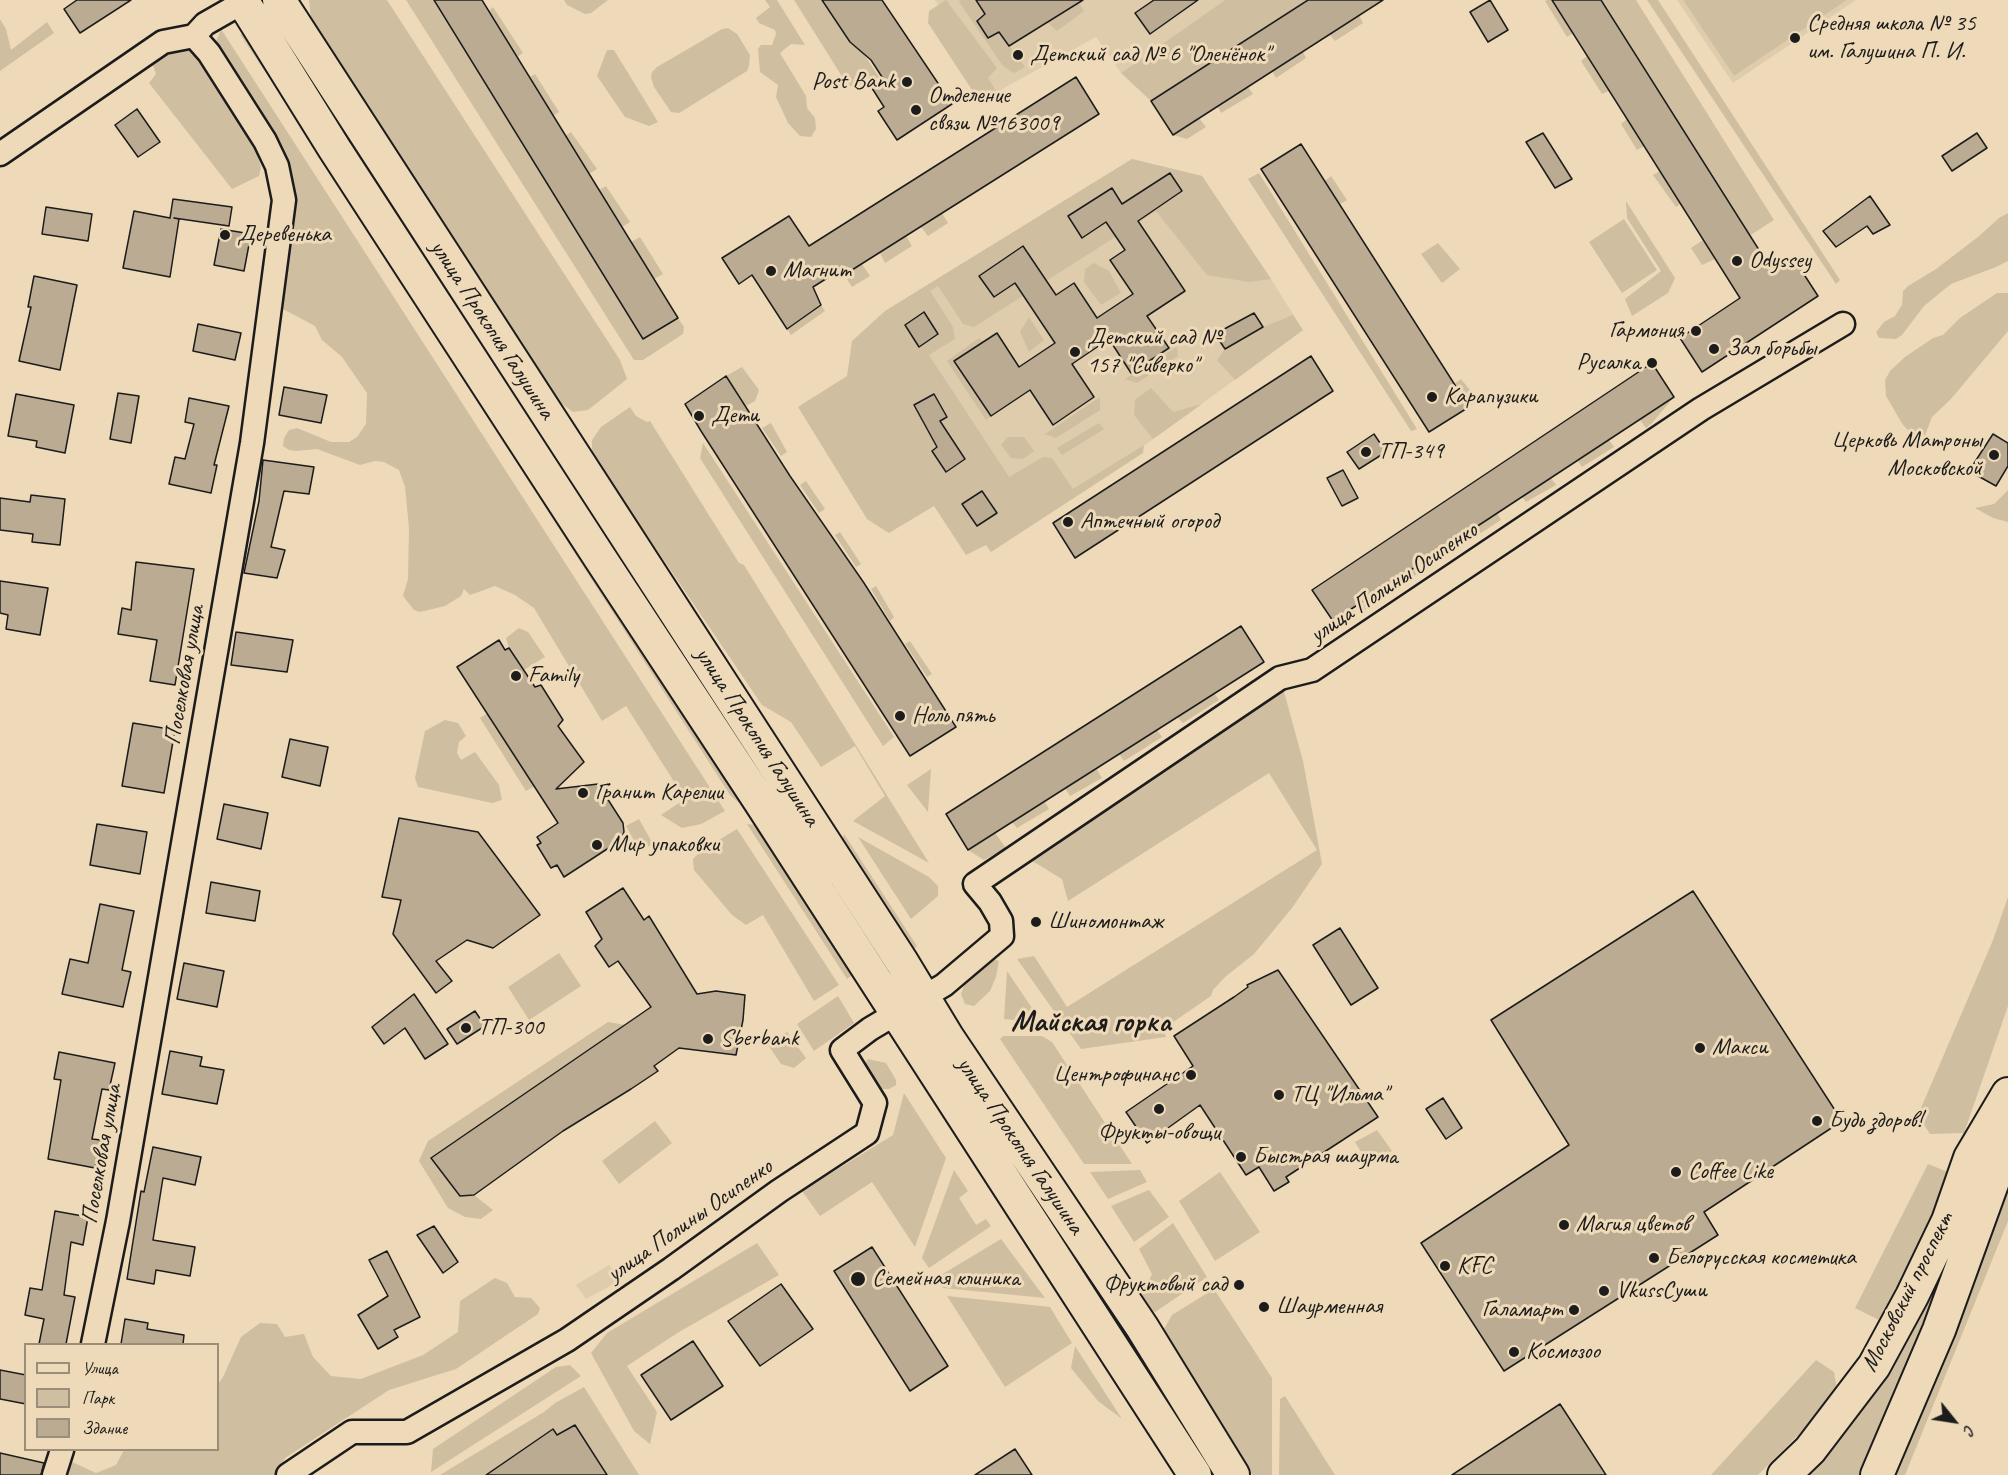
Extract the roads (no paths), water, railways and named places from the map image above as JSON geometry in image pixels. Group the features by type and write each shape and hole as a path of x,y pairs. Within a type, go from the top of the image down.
{"main road":[{"name":"улица Прокопия Галушина","path":"279,0 948,1038 1142,1327 1233,1475"},
{"name":"улица Прокопия Галушина","path":"244,1 341,158 1195,1475"},
{"name":"Московский проспект","path":"1784,1475 1810,1450 1874,1366 1948,1221 1970,1158 2008,1094"},
{"name":"Московский проспект","path":"1877,1475 1939,1330 1982,1213 1993,1181 2008,1113"}],"street":[{"path":"0,154 163,42 194,36 205,24 244,1"},
{"name":"Поселковая улица","path":"93,1343 118,1221 250,455 284,200 277,166 265,141 209,53 194,36"},
{"name":"улица Полины Осипенко","path":"288,1475 352,1432 407,1431 567,1340 779,1191 867,1133 875,1103 842,1050 895,1013 944,985 1002,936 1001,921 990,902 975,884 1280,678 1312,670 1701,409 1843,324"},
{"path":"54,1475 61,1451"}],"place":[{"name":"Средняя школа № 35 им. Галушина П. И.","path":"1795,38"},
{"name":"Детский сад № 6 \"Оленёнок\"","path":"1018,55"},
{"name":"Post Bank","path":"907,82"},
{"name":"Отделение связи №163009","path":"916,110"},
{"name":"Деревенька","path":"225,235"},
{"name":"Odyssey","path":"1737,261"},
{"name":"Магнит","path":"771,271"},
{"name":"Гармония","path":"1696,331"},
{"name":"Зал борьбы","path":"1714,349"},
{"name":"Детский сад № 157 \"Сиверко\"","path":"1075,352"},
{"name":"Русалка","path":"1652,363"},
{"name":"Карапузики","path":"1432,397"},
{"name":"Дети","path":"699,416"},
{"name":"ТП-349","path":"1366,452"},
{"name":"Церковь Матроны Московской","path":"1994,455"},
{"name":"Аптечный огород","path":"1068,522"},
{"name":"Family","path":"516,676"},
{"name":"Ноль пять","path":"900,716"},
{"name":"Гранит Карелии","path":"583,793"},
{"name":"Мир упаковки","path":"597,845"},
{"name":"Шиномонтаж","path":"1036,922"},
{"name":"ТП-300","path":"466,1028"},
{"name":"Sberbank","path":"708,1039"},
{"name":"Макси","path":"1700,1048"},
{"name":"Центрофинанс","path":"1191,1075"},
{"name":"ТЦ \"Ильма\"","path":"1279,1095"},
{"name":"Фрукты-овощи","path":"1159,1109"},
{"name":"Будь здоров!","path":"1817,1121"},
{"name":"Быстрая шаурма","path":"1241,1157"},
{"name":"Coffee Like","path":"1676,1172"},
{"name":"Магия цветов","path":"1564,1225"},
{"name":"Белорусская косметика","path":"1654,1258"},
{"name":"KFC","path":"1445,1266"},
{"name":"Семейная клиника","path":"858,1279"},
{"name":"Фруктовый сад","path":"1239,1285"},
{"name":"VkussСуши","path":"1604,1291"},
{"name":"Шаурменная","path":"1264,1307"},
{"name":"Галамарт","path":"1574,1310"},
{"name":"Космозоо","path":"1514,1352"}],"district":[{"name":"Майская горка","path":"1091,1023"}]}
